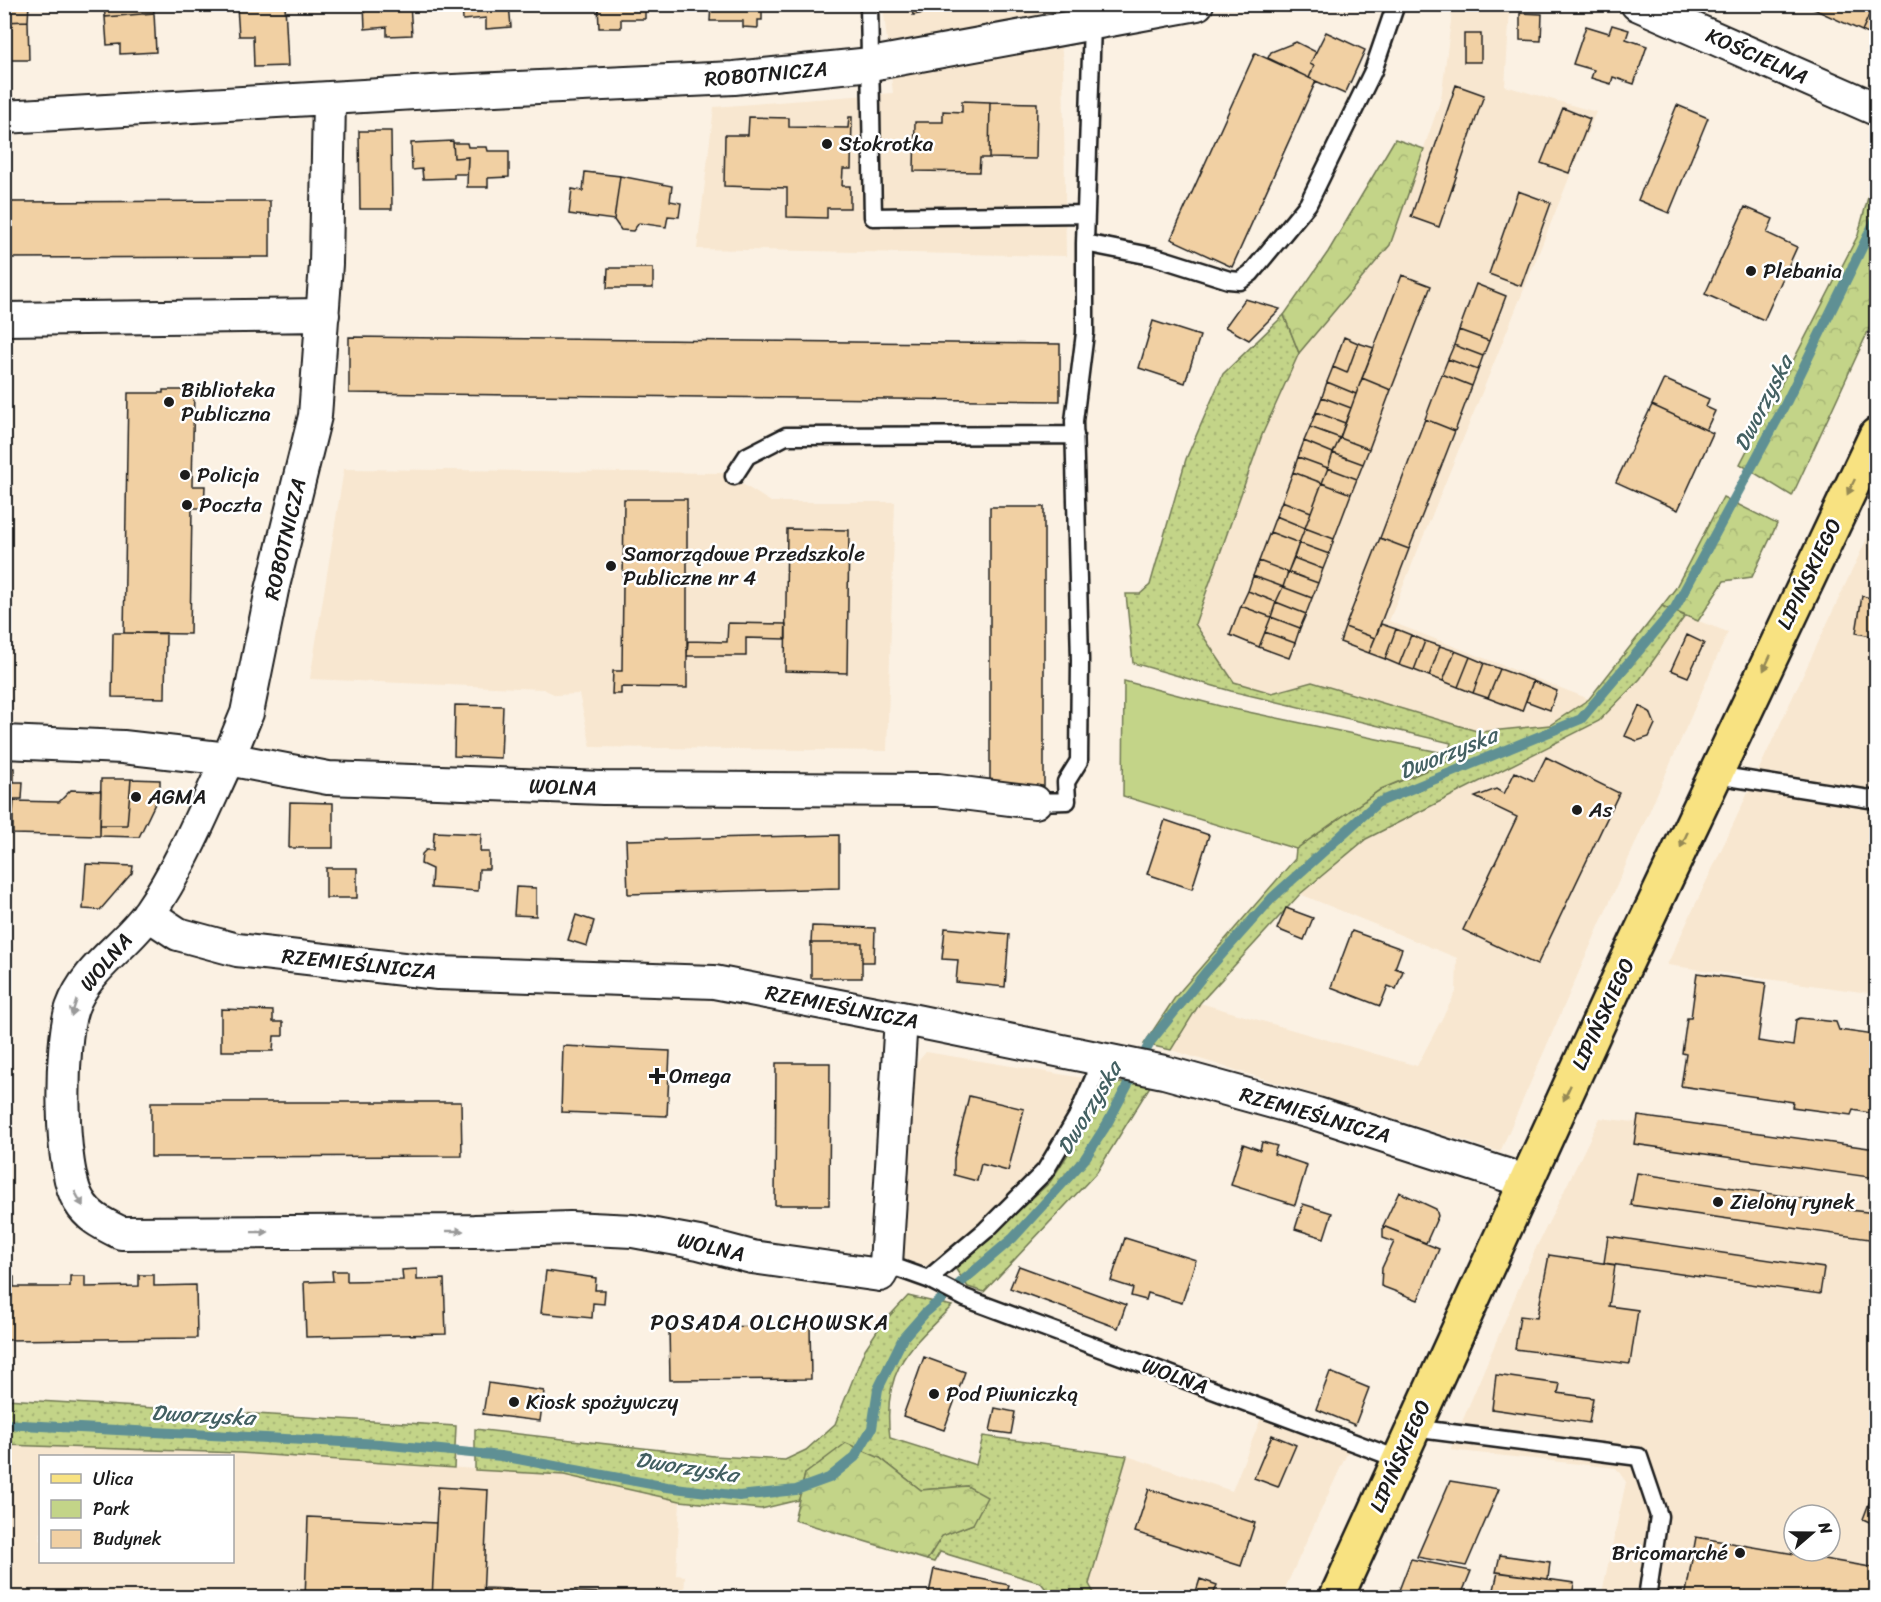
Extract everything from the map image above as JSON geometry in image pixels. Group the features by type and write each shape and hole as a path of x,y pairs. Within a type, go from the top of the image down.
{"main road":[{"name":"LIPIŃSKIEGO","path":"1336,1598 1526,1181 1876,435"}],"street":[{"name":"ROBOTNICZA","path":"4,117 329,100 432,92 734,78 871,64 1197,4"},
{"name":"KOŚCIELNA","path":"1637,4 1876,109"},
{"name":"ROBOTNICZA","path":"228,759 247,712 272,590 315,416 323,315 329,100"},
{"path":"4,319 323,315"},
{"path":"4,742 123,747 228,759"},
{"name":"WOLNA","path":"886,1264 879,1275 752,1257 699,1243 633,1231 570,1228 474,1231 121,1233 92,1219 78,1200 67,1169 63,1077 72,1008 87,980 148,914 183,855 228,759 328,778 603,788 938,790 1035,802"},
{"name":"RZEMIEŚLNICZA","path":"148,914 178,933 237,950 373,968 438,973 714,982 901,1017 1164,1072 1317,1114 1526,1181"},
{"path":"886,1264 901,1017"}],"lane":[{"path":"869,4 873,217 1086,214"},
{"path":"1085,243 1156,257 1229,280 1240,280 1251,273 1308,204 1373,70 1396,4"},
{"path":"1035,802 1067,801 1066,782 1079,761 1075,435 1085,333 1085,243 1092,23"},
{"path":"734,476 747,456 786,436 1075,435"},
{"path":"1715,775 1876,800"},
{"path":"932,1281 1045,1170 1077,1117 1094,1078 1108,1061"},
{"name":"WOLNA","path":"886,1264 932,1281 965,1298 1398,1459"},
{"path":"1412,1428 1639,1457 1659,1516 1647,1598"}],"shaded area":[{"path":"883,5 1055,5 1063,60 1066,256 697,249 714,107 893,93"},
{"path":"1453,5 1496,5 1510,9 1505,86 1596,112 1389,621 1589,699 1550,725 1480,732 1312,682 1272,693 1234,682 1195,624 1262,435 1299,353 1390,245 1441,99"},
{"name":"Samorządowe Przedszkole Publiczne nr 4","path":"344,469 725,473 771,502 895,502 887,751 591,747 579,694 556,695 543,689 310,679"},
{"path":"1876,519 1876,994 1667,965 1761,765"},
{"path":"1685,616 1728,632 1500,1152 1171,1050 1200,1003 1417,1066 1456,992 1457,958 1300,894 1366,839 1599,721 1640,679"},
{"path":"926,1052 1114,1083 1050,1182 955,1268 908,1264 896,1248 914,1066"},
{"path":"1600,1118 1876,1151 1876,1597 1601,1597 1626,1482 1616,1468 1450,1450 1534,1252"},
{"path":"1261,1418 1350,1447 1281,1597 1096,1597 1089,1584 1127,1456 1232,1491"},
{"path":"5,1445 240,1453 564,1475 680,1501 676,1575 685,1576 684,1597 5,1598"}],"green space":[{"path":"1395,139 1424,149 1390,245 1299,353 1284,315 1328,252"},
{"path":"1876,167 1876,314 1792,496 1740,464 1858,235"},
{"path":"1284,315 1299,353 1262,435 1195,624 1234,682 1272,693 1312,682 1480,732 1550,725 1589,699 1662,606 1685,616 1640,679 1599,721 1366,839 1300,894 1200,1003 1171,1050 1144,1044 1176,996 1295,859 1296,849 1381,789 1451,760 1448,754 1451,743 1231,691 1133,663 1126,594 1140,594 1150,585 1186,459 1223,374"},
{"path":"1723,497 1777,524 1752,577 1724,581 1698,621 1662,606 1675,589"},
{"path":"1124,681 1220,706 1448,754 1451,760 1381,789 1296,849 1123,796"},
{"path":"1114,1083 1152,1083 1097,1172 984,1292 968,1287 955,1268 1050,1182"},
{"path":"908,1296 952,1306 910,1349 901,1363 890,1395 890,1438 976,1465 983,1436 1127,1456 1089,1584 1096,1597 1053,1598 1041,1583 940,1552 934,1562 927,1560 941,1536 973,1524 967,1486 921,1490 880,1458 805,1474 799,1500 761,1509 680,1501 564,1475 475,1470 475,1429 714,1456 785,1460 806,1450 835,1424 865,1349 881,1325"},
{"path":"5,1399 456,1426 454,1468 240,1453 5,1445"},
{"path":"846,1443 880,1458 921,1490 967,1486 987,1497 973,1524 942,1536 927,1560 794,1520 805,1474"}],"building":[{"path":"4,4 29,4 28,21 4,22"},
{"path":"104,4 153,4 154,13 105,17"},
{"path":"237,4 280,4 237,7"},
{"path":"285,4 288,66 254,67 253,36 239,36 237,7"},
{"path":"364,4 410,4 412,35 387,36 387,27 365,29"},
{"path":"462,4 509,4 511,27 486,29 486,18 463,20"},
{"path":"598,4 645,4 645,19 621,19 621,28 599,28"},
{"path":"711,4 762,4 762,20 758,20 758,28 743,27 743,21 710,21"},
{"path":"804,4 816,4 813,8 804,7"},
{"path":"911,4 970,4 913,15"},
{"path":"1811,4 1874,4 1862,31 1809,7"},
{"path":"1876,4 1876,38 1862,31"},
{"path":"154,13 156,52 120,54 120,44 107,45 105,17"},
{"path":"1520,13 1542,14 1541,41 1520,40"},
{"path":"28,21 29,60 4,60 4,22"},
{"path":"1612,25 1629,30 1626,39 1647,46 1634,84 1613,77 1611,84 1591,78 1594,70 1573,64 1586,26 1609,33"},
{"path":"1326,32 1365,50 1345,94 1309,78 1314,66 1310,64"},
{"path":"1464,34 1481,34 1481,62 1464,62"},
{"path":"1296,42 1316,52 1310,64 1314,66 1309,78 1268,58 1271,52"},
{"path":"1255,53 1316,81 1232,267 1171,239"},
{"path":"1456,85 1484,95 1439,227 1411,217"},
{"path":"962,101 990,102 989,158 980,158 979,172 914,171 915,122 943,122 943,111 962,112"},
{"path":"990,102 1037,103 1036,159 989,158"},
{"path":"1677,105 1708,118 1669,213 1638,200"},
{"path":"1563,108 1590,119 1569,173 1541,163"},
{"path":"749,117 789,118 789,127 848,128 849,117 852,117 851,169 843,169 842,186 850,186 850,208 827,208 827,218 787,217 787,188 724,186 725,135 748,135"},
{"path":"359,131 391,131 392,209 360,209"},
{"path":"453,141 454,158 468,157 467,174 454,174 454,178 423,179 422,169 412,170 411,143"},
{"path":"453,143 467,143 468,147 487,147 488,151 509,151 509,177 488,178 488,187 467,187 468,157 454,158"},
{"path":"585,172 620,176 614,220 569,214 572,189 583,191"},
{"path":"620,176 672,186 670,201 681,203 679,217 668,216 666,227 639,223 633,231 621,230 614,220"},
{"path":"1518,191 1551,203 1521,286 1489,274"},
{"path":"270,201 270,257 4,258 4,202"},
{"name":"Plebania","path":"1745,207 1773,219 1767,233 1797,247 1764,320 1705,294"},
{"path":"608,268 653,268 653,288 607,288"},
{"path":"1402,275 1431,286 1391,390 1362,378"},
{"path":"1476,284 1506,296 1489,341 1459,330"},
{"path":"1245,299 1280,309 1249,340 1225,327"},
{"path":"1153,321 1200,336 1185,383 1139,368"},
{"path":"1459,330 1489,341 1483,356 1454,345"},
{"path":"349,337 1060,344 1060,401 349,393"},
{"path":"1344,337 1358,343 1347,373 1333,367"},
{"path":"1358,343 1374,348 1356,394 1327,382 1333,367 1347,373"},
{"path":"1454,345 1483,356 1478,370 1448,359"},
{"path":"1448,359 1478,370 1472,386 1442,374"},
{"path":"1442,374 1472,386 1455,431 1425,419"},
{"path":"1362,378 1391,390 1369,449 1340,438"},
{"path":"1664,379 1709,399 1706,407 1715,411 1706,430 1652,405"},
{"path":"1327,382 1356,394 1351,408 1322,397"},
{"path":"163,390 194,390 192,486 205,486 204,508 192,508 190,634 124,633 128,393 163,393"},
{"path":"1322,397 1351,408 1345,423 1316,412"},
{"path":"1652,405 1713,433 1678,510 1616,482"},
{"path":"1316,412 1345,423 1340,438 1310,427"},
{"path":"1425,419 1455,431 1409,549 1380,538"},
{"path":"1310,427 1340,438 1333,453 1304,441"},
{"path":"1340,438 1369,449 1363,464 1333,453"},
{"path":"1304,441 1333,453 1328,468 1298,457"},
{"path":"1333,453 1363,464 1357,479 1328,468"},
{"path":"1298,457 1328,468 1322,483 1293,472"},
{"path":"1328,468 1357,479 1351,494 1322,483"},
{"path":"1293,472 1322,483 1311,512 1282,501"},
{"path":"1322,483 1351,494 1334,539 1305,528"},
{"path":"624,499 687,499 687,688 621,687 621,694 612,694 613,671 622,671"},
{"path":"1282,501 1311,512 1305,528 1276,516"},
{"path":"990,507 1044,507 1044,786 990,786"},
{"path":"1276,516 1305,528 1299,543 1270,532"},
{"path":"1305,528 1334,539 1329,554 1299,543"},
{"path":"787,529 849,530 847,673 785,671"},
{"path":"1270,532 1299,543 1288,572 1259,561"},
{"path":"1380,538 1409,549 1375,638 1345,627"},
{"path":"1299,543 1329,554 1323,569 1294,558"},
{"path":"1294,558 1323,569 1318,583 1288,572"},
{"path":"1259,561 1288,572 1283,587 1253,576"},
{"path":"1288,572 1318,583 1312,598 1283,587"},
{"path":"1253,576 1283,587 1276,602 1248,591"},
{"path":"1283,587 1312,598 1306,614 1276,602"},
{"path":"1248,591 1276,602 1271,617 1241,606"},
{"path":"1862,596 1876,599 1876,637 1856,633"},
{"path":"1276,602 1306,614 1300,628 1271,617"},
{"path":"1241,606 1271,617 1259,647 1230,635"},
{"path":"1271,617 1300,628 1295,643 1265,632"},
{"path":"728,623 786,624 786,639 746,638 746,656 687,656 688,641 727,642"},
{"path":"1381,624 1396,629 1385,659 1369,653"},
{"path":"1345,627 1375,638 1369,653 1340,642"},
{"path":"1396,629 1411,635 1399,665 1385,659"},
{"path":"1265,632 1295,643 1289,658 1259,647"},
{"path":"113,633 166,633 165,698 112,697"},
{"path":"1411,635 1425,641 1414,670 1399,665"},
{"path":"1687,635 1704,643 1688,677 1671,670"},
{"path":"1425,641 1440,646 1429,676 1414,670"},
{"path":"1440,646 1455,651 1443,681 1429,676"},
{"path":"1455,651 1470,657 1458,687 1443,681"},
{"path":"1470,657 1484,663 1473,693 1458,687"},
{"path":"1484,663 1500,669 1488,698 1473,693"},
{"path":"1500,669 1533,681 1522,711 1488,698"},
{"path":"1533,681 1557,691 1550,710 1526,701"},
{"path":"455,705 503,706 501,758 454,756"},
{"path":"1639,706 1650,712 1655,724 1649,737 1637,741 1625,736"},
{"path":"1546,757 1619,793 1537,965 1463,930 1517,817 1475,797 1496,789 1504,794 1515,772 1534,781"},
{"path":"4,768 14,768 14,782 23,782 22,799 14,799 13,815 4,815"},
{"path":"101,779 131,779 127,825 100,825"},
{"path":"131,779 160,780 160,793 139,837 100,836 100,825 127,825"},
{"path":"71,790 101,791 100,836 13,834 13,801 59,802"},
{"path":"290,802 333,803 333,848 289,848"},
{"path":"1165,820 1209,835 1192,889 1147,874"},
{"path":"434,832 481,834 480,852 489,852 489,869 479,869 478,891 431,888 432,869 421,864 422,854 426,850 433,850"},
{"path":"839,835 839,888 628,894 626,840"},
{"path":"86,864 133,866 132,873 100,910 83,909"},
{"path":"326,868 357,868 357,898 326,898"},
{"path":"516,887 536,888 536,916 514,915"},
{"path":"1286,908 1313,918 1304,940 1277,929"},
{"path":"576,915 594,921 587,946 568,940"},
{"path":"812,926 875,928 874,962 862,962 862,943 811,943"},
{"path":"945,928 1009,934 1005,987 956,982 958,960 942,959"},
{"path":"1352,931 1402,949 1395,968 1403,971 1396,989 1388,986 1380,1006 1331,987"},
{"path":"811,943 862,943 862,978 811,978"},
{"path":"1876,966 1876,993 1872,992"},
{"path":"1697,973 1766,983 1758,1041 1793,1046 1796,1020 1800,1018 1836,1022 1839,1030 1874,1035 1876,1018 1876,1114 1853,1110 1851,1115 1792,1107 1793,1102 1681,1086 1686,1054 1682,1053 1687,1018 1691,1018"},
{"path":"221,1009 273,1011 273,1022 283,1022 283,1036 274,1036 273,1051 221,1051"},
{"path":"563,1046 670,1051 667,1116 561,1112"},
{"path":"776,1063 830,1063 829,1205 775,1205"},
{"path":"969,1096 1024,1109 1008,1171 981,1164 977,1181 954,1175 954,1158"},
{"path":"151,1102 461,1102 462,1156 151,1157"},
{"path":"1638,1116 1876,1149 1876,1178 1634,1144"},
{"path":"1262,1142 1277,1146 1274,1154 1307,1165 1295,1205 1231,1185 1243,1144 1260,1150"},
{"path":"1637,1173 1850,1206 1849,1210 1876,1213 1876,1240 1631,1205"},
{"path":"1399,1192 1436,1209 1438,1216 1426,1243 1383,1226"},
{"path":"1303,1204 1332,1213 1324,1238 1295,1229"},
{"path":"1383,1226 1439,1249 1418,1300 1381,1286 1382,1268 1394,1242 1383,1238"},
{"path":"1608,1236 1824,1268 1820,1294 1604,1263"},
{"path":"1125,1238 1196,1260 1182,1303 1148,1293 1146,1300 1131,1296 1133,1288 1111,1281"},
{"path":"1549,1255 1615,1265 1609,1306 1638,1310 1630,1364 1515,1349 1520,1316 1537,1318"},
{"path":"1019,1266 1126,1305 1118,1328 1010,1288"},
{"path":"417,1269 417,1280 444,1279 446,1334 306,1337 304,1282 333,1281 332,1271 347,1271 347,1281 403,1280 402,1270"},
{"path":"546,1271 596,1278 595,1290 605,1290 604,1304 593,1303 592,1318 541,1313"},
{"path":"139,1275 154,1275 154,1286 196,1285 197,1338 4,1340 4,1277 14,1277 14,1287 70,1287 70,1276 85,1276 85,1287 139,1286"},
{"path":"810,1326 811,1379 670,1380 669,1327"},
{"name":"Pod Piwniczką","path":"924,1357 965,1372 944,1430 903,1416"},
{"path":"1330,1372 1369,1388 1355,1425 1316,1409"},
{"path":"1496,1375 1560,1384 1558,1393 1593,1398 1589,1423 1492,1409"},
{"name":"Kiosk spożywczy","path":"488,1383 544,1391 540,1421 483,1414"},
{"path":"995,1408 1015,1412 1011,1434 990,1431"},
{"path":"1272,1435 1296,1445 1278,1487 1254,1478"},
{"path":"1450,1481 1499,1489 1466,1566 1417,1557"},
{"path":"438,1487 488,1490 483,1598 432,1598"},
{"path":"1149,1489 1255,1523 1241,1566 1135,1532"},
{"path":"1871,1498 1876,1500 1876,1525 1863,1519"},
{"path":"308,1517 436,1523 432,1598 305,1598"},
{"name":"Bricomarché","path":"1696,1537 1782,1552 1782,1563 1842,1562 1876,1568 1876,1598 1685,1598"},
{"path":"1500,1555 1550,1562 1548,1579 1496,1572"},
{"path":"1411,1559 1471,1571 1460,1598 1396,1598"},
{"path":"934,1569 1009,1585 1006,1598 928,1598"},
{"path":"1498,1572 1574,1583 1572,1598 1512,1598 1493,1594"},
{"path":"1200,1579 1217,1585 1212,1598 1194,1598"},
{"path":"484,1588 659,1595 659,1598 483,1598"}],"waterway":[{"name":"Dworzyska","path":"4,1424 380,1444 501,1456 667,1487 739,1496 796,1490 829,1478 855,1457 872,1428 878,1389 903,1338 925,1313 1013,1238 1084,1160 1107,1124 1151,1041 1206,972 1272,898 1377,803 1581,719 1675,608 1784,407 1876,219"}],"place":[{"name":"Stokrotka","path":"827,144"},
{"name":"Plebania","path":"1751,271"},
{"name":"Biblioteka Publiczna","path":"169,402"},
{"name":"Policja","path":"185,475"},
{"name":"Poczta","path":"187,505"},
{"name":"Samorządowe Przedszkole Publiczne nr 4","path":"611,566"},
{"name":"AGMA","path":"136,797"},
{"name":"As","path":"1577,810"},
{"name":"Omega","path":"657,1076"},
{"name":"Zielony rynek","path":"1718,1202"},
{"name":"Pod Piwniczką","path":"934,1394"},
{"name":"Kiosk spożywczy","path":"514,1402"},
{"name":"Bricomarché","path":"1740,1553"}],"district":[{"name":"POSADA OLCHOWSKA","path":"770,1322"}]}
